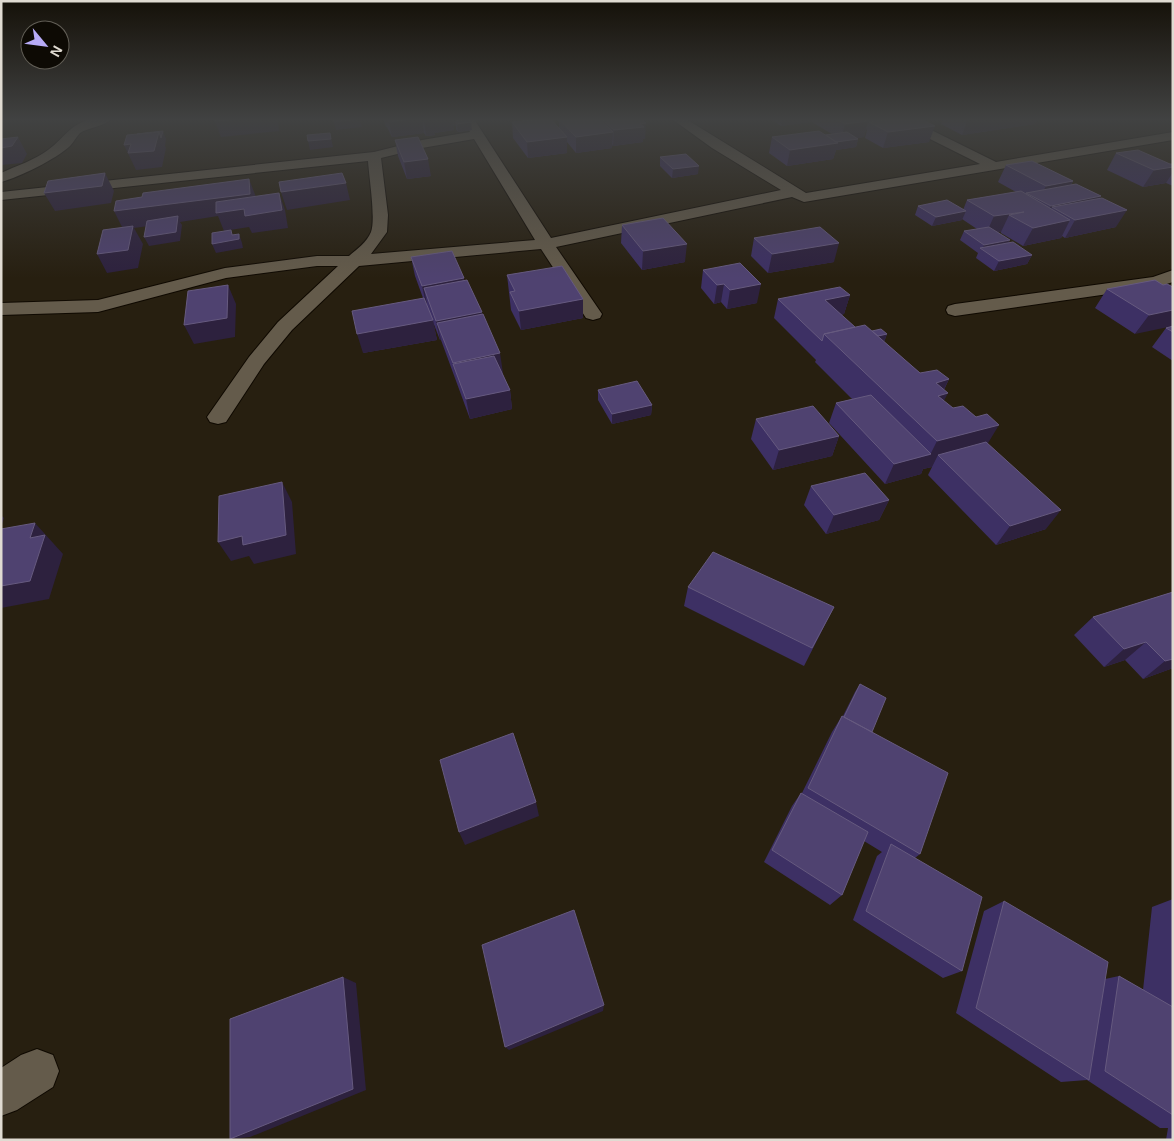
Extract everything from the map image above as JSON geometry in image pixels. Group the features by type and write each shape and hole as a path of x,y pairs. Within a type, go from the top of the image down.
{"street":[{"path":"1,178 14,172"},
{"path":"1,196 222,172"},
{"path":"218,417 256,361 285,326 367,249 379,232 380,214 376,172"},
{"path":"501,172 593,314"},
{"path":"762,172 804,198 951,172"},
{"path":"1,309 98,306 225,273 317,261 354,261 546,244 794,192"},
{"path":"955,310 1156,282 1173,275"},
{"path":"1,1094 37,1071"}],"building":[{"path":"1020,172 1055,172 1073,181 1046,186"},
{"path":"105,173 102,186 44,193 48,181"},
{"path":"342,173 346,183 281,192 279,182"},
{"path":"249,179 250,194 114,211 116,201 142,197 143,193"},
{"path":"1076,184 1101,196 1051,206 1026,193"},
{"path":"1021,191 1070,220 1033,228 1009,215 1024,212 994,216 967,200"},
{"path":"279,193 282,210 245,216 244,209 216,213 216,202"},
{"path":"1102,198 1127,210 1075,220 1052,207"},
{"path":"947,200 966,211 936,217 918,206"},
{"path":"178,216 176,232 144,237 147,221"},
{"path":"663,218 687,244 643,251 622,225"},
{"path":"133,226 128,250 97,254 103,230"},
{"path":"820,227 839,243 772,254 754,238"},
{"path":"989,227 1010,240 984,245 964,231"},
{"path":"231,230 232,235 239,234 239,239 212,244 212,233"},
{"path":"1013,242 1032,255 999,261 980,248"},
{"path":"452,251 464,278 422,286 411,257"},
{"path":"740,263 761,284 730,290 724,284 717,285 703,270"},
{"path":"562,266 583,299 519,311 510,292 515,291 507,275"},
{"path":"467,280 482,312 436,321 424,288"},
{"path":"1155,280 1163,285 1167,284 1173,287 1173,310 1149,315 1107,289"},
{"path":"228,285 227,318 184,325 188,291"},
{"path":"840,287 850,295 825,300 855,327 824,334 822,341 778,299"},
{"path":"424,298 433,320 357,334 352,311"},
{"path":"483,314 500,353 453,363 437,323"},
{"path":"865,325 920,373 937,370 949,379 936,383 948,393 938,396 953,408 963,406 976,417 987,414 999,425 937,441 824,334"},
{"path":"1173,326 1173,332 1166,328"},
{"path":"881,329 887,334 878,336 872,331"},
{"path":"494,356 510,390 466,399 453,364"},
{"path":"637,381 652,405 612,414 598,390"},
{"path":"871,395 931,454 894,464 836,403"},
{"path":"813,406 839,436 779,450 756,419"},
{"path":"986,442 1061,510 1010,526 938,455"},
{"path":"865,473 889,500 834,515 811,486"},
{"path":"282,482 286,535 243,545 242,536 218,542 219,496"},
{"path":"35,523 30,538 45,535 30,581 1,586 1,529"},
{"path":"713,552 834,607 812,648 688,587"},
{"path":"1173,592 1173,659 1165,661 1146,642 1124,649 1093,617"},
{"path":"860,684 886,698 872,732 844,717"},
{"path":"842,716 948,773 920,854 808,788"},
{"path":"513,733 536,802 459,832 440,760"},
{"path":"801,793 868,832 842,895 772,850"},
{"path":"891,844 982,897 962,971 866,911"},
{"path":"1004,901 1108,962 1089,1080 976,1008"},
{"path":"574,910 604,1005 505,1047 482,945"},
{"path":"1119,976 1173,1007 1173,1115 1105,1071"},
{"path":"343,977 353,1089 230,1139 230,1019"}]}
